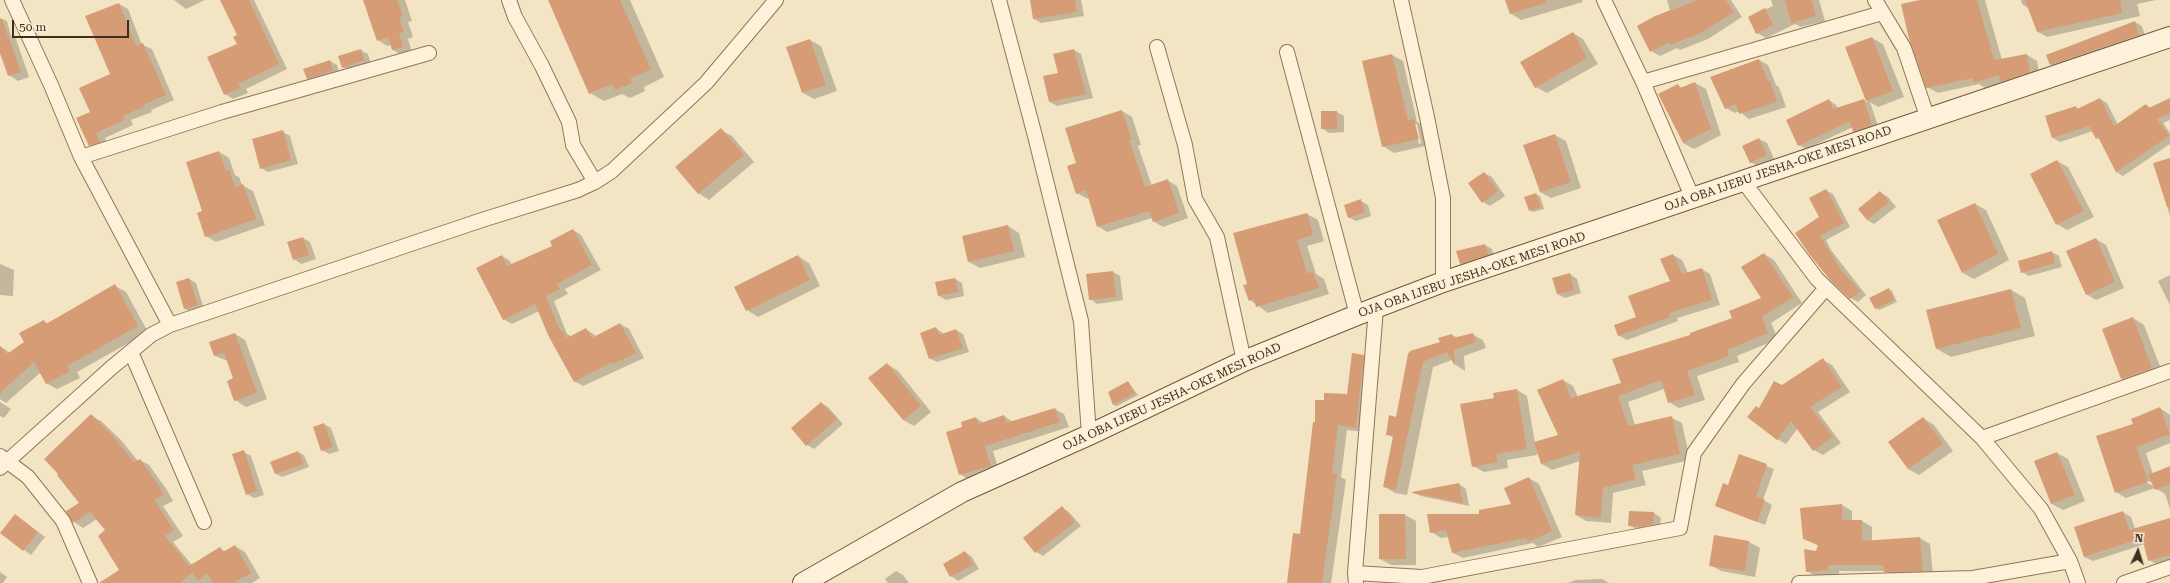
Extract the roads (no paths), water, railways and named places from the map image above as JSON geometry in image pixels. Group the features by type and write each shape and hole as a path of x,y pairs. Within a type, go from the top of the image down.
{"main road":[{"name":"OJA OBA IJEBU JESHA-OKE MESI ROAD","path":"803,583 962,492 1089,435 1244,361 1357,315 1443,282 2170,37"}],"street":[{"path":"12,0 51,85 81,157 170,326"},
{"path":"509,0 515,17 542,66 568,122 573,145 595,182"},
{"path":"90,583 63,521 28,477 2,462 111,368 151,335 170,326 482,220 578,190 595,182 612,171 706,82 776,0"},
{"path":"999,0 1081,320 1089,435"},
{"path":"1401,0 1427,117 1442,198 1443,282"},
{"path":"1604,0 1643,82 1693,199"},
{"path":"1875,0 1904,48 1928,119"},
{"path":"1643,82 1882,13"},
{"path":"1157,47 1185,145 1195,199 1217,237 1244,361"},
{"path":"1287,52 1357,315"},
{"path":"81,157 222,112 429,53"},
{"path":"1743,181 1817,279 1982,438 2041,509 2070,561 2078,583"},
{"path":"1376,308 1355,578 1422,577 1680,528 1694,453 1743,384 1826,288"},
{"path":"131,352 204,522"},
{"path":"1982,438 2170,371"},
{"path":"1808,583 1973,580 2070,561"},
{"path":"2124,583 2170,567"}]}
